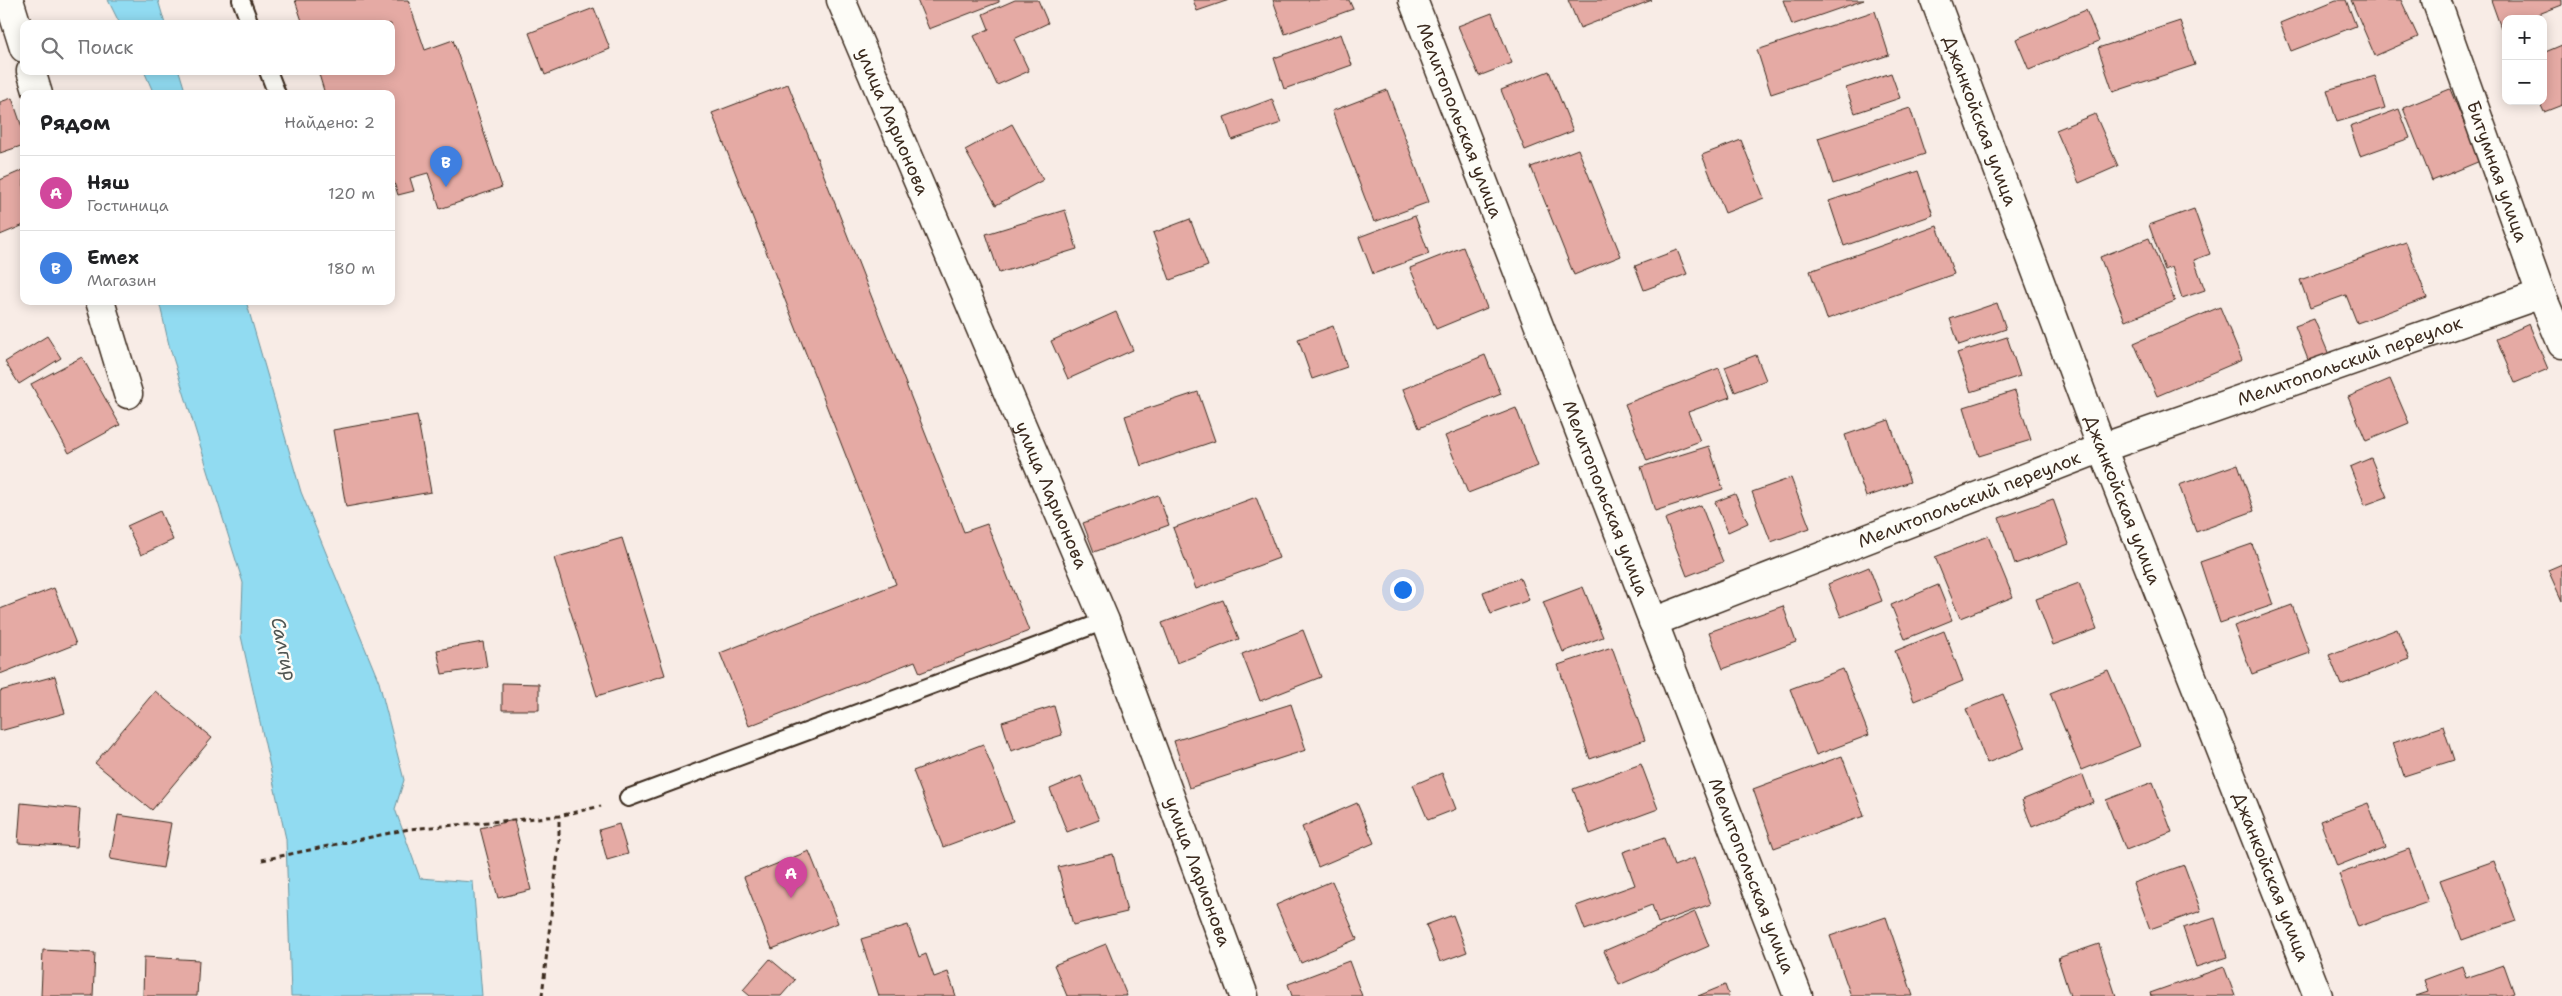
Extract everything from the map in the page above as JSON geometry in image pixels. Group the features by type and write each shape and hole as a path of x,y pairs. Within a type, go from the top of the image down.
{"street":[{"path":"9,0 20,35"},
{"name":"улица Ларионова","path":"841,0 1105,621 1244,996"},
{"name":"Мелитопольская улица","path":"1414,0 1798,996"},
{"name":"Джанкойская улица","path":"1935,0 2102,448 2318,996"},
{"name":"Битумная улица","path":"2436,0 2541,294 2562,344"},
{"path":"32,75 37,90"},
{"name":"Мелитопольский переулок","path":"1653,622 2102,448 2541,294"},
{"path":"101,305 128,394"}],"lane":[{"path":"241,0 248,20"},
{"path":"270,75 275,90"},
{"path":"628,798 1105,621"}],"path":[{"path":"262,860 409,829 559,816 594,809 628,798"},
{"path":"542,996 559,843 559,816"}],"water":[{"path":"108,0 158,0 164,20 118,20"},
{"path":"146,75 180,75 185,90 152,90"},
{"name":"Салгир","path":"160,305 247,305 301,492 379,682 404,780 395,809 420,878 473,882 482,996 291,996 286,839 241,636 243,583 169,345"}],"building":[{"path":"295,0 408,0 425,50 453,40 502,187 440,209 428,173 410,178 414,191 398,195 395,186 395,90 324,90 319,75 395,75 395,20 302,20"},
{"path":"917,0 999,0 999,2 929,29"},
{"path":"1015,0 1038,0 1048,23 1014,39 1029,71 997,85 974,36 989,29 983,14"},
{"path":"1193,0 1229,0 1197,11"},
{"path":"1273,0 1349,0 1353,9 1285,34"},
{"path":"1568,0 1652,0 1580,28"},
{"path":"1783,0 1864,0 1792,25"},
{"path":"2336,0 2346,0 2356,26 2291,51 2280,23"},
{"path":"2351,0 2401,0 2418,37 2375,56"},
{"path":"2491,0 2562,0 2562,5 2536,15 2502,15 2501,28"},
{"path":"594,8 610,49 545,75 529,33"},
{"path":"2086,10 2099,41 2029,70 2016,39"},
{"path":"1875,11 1889,55 1771,94 1757,50"},
{"path":"1492,13 1512,63 1479,76 1458,26"},
{"path":"2180,21 2195,65 2113,92 2098,48"},
{"path":"1341,34 1352,65 1284,89 1274,58"},
{"path":"2562,45 2562,105 2544,112 2541,105 2547,105 2547,51"},
{"path":"1549,71 1573,131 1525,150 1501,90"},
{"path":"1891,73 1900,98 1855,113 1846,88"},
{"path":"2375,76 2385,108 2337,122 2327,90"},
{"path":"788,84 964,532 987,524 1029,631 920,673 915,661 749,726 720,653 896,584 712,113"},
{"path":"2450,89 2480,161 2432,181 2403,108"},
{"path":"1387,90 1429,202 1374,222 1332,111"},
{"path":"12,98 20,121 20,146 0,153 0,102"},
{"path":"1272,99 1281,123 1232,140 1224,117"},
{"path":"1910,108 1925,154 1833,184 1818,138"},
{"path":"2399,109 2410,138 2360,156 2350,127"},
{"path":"2095,114 2118,166 2079,183 2056,130"},
{"path":"1012,124 1043,180 996,205 965,150"},
{"path":"1741,140 1764,198 1725,213 1702,155"},
{"path":"1578,149 1621,256 1574,275 1531,167"},
{"path":"20,171 20,227 0,235 0,180"},
{"path":"1918,171 1933,215 1844,246 1829,201"},
{"path":"2194,209 2210,254 2194,260 2205,290 2182,298 2172,267 2165,270 2149,225"},
{"path":"1065,210 1077,249 999,273 986,234"},
{"path":"1415,216 1429,254 1373,274 1359,237"},
{"path":"1190,219 1208,266 1170,280 1153,233"},
{"path":"1937,226 1954,274 1827,319 1810,271"},
{"path":"2149,238 2175,301 2125,321 2100,257"},
{"path":"2406,242 2427,298 2357,323 2346,295 2310,308 2300,280"},
{"path":"1463,247 1487,308 1436,329 1410,268"},
{"path":"1677,250 1687,274 1644,290 1635,266"},
{"path":"1997,303 2006,329 1959,345 1950,319"},
{"path":"2220,307 2242,360 2157,396 2134,343"},
{"path":"1116,312 1133,350 1068,379 1051,341"},
{"path":"2314,319 2330,357 2310,365 2295,326"},
{"path":"2529,324 2548,369 2515,383 2496,339"},
{"path":"1333,326 1347,367 1312,379 1298,339"},
{"path":"47,336 61,358 19,384 5,362"},
{"path":"2007,337 2020,376 1971,392 1957,353"},
{"path":"1485,355 1501,394 1419,428 1403,389"},
{"path":"1756,355 1766,380 1735,392 1725,367"},
{"path":"82,357 120,425 69,453 31,384"},
{"path":"1719,368 1730,397 1688,412 1700,441 1647,461 1625,404"},
{"path":"2390,379 2409,423 2366,441 2348,397"},
{"path":"2015,391 2031,440 1979,456 1964,407"},
{"path":"1198,392 1215,441 1141,466 1125,416"},
{"path":"1516,408 1538,466 1468,493 1445,436"},
{"path":"417,415 431,492 346,507 333,430"},
{"path":"1889,420 1910,482 1866,497 1845,435"},
{"path":"1709,446 1723,489 1655,511 1641,467"},
{"path":"2371,458 2387,497 2365,505 2350,467"},
{"path":"2238,464 2254,511 2196,532 2179,485"},
{"path":"1791,478 1810,528 1771,542 1752,492"},
{"path":"1735,494 1748,523 1728,532 1715,502"},
{"path":"1158,495 1169,525 1094,552 1083,523"},
{"path":"1256,497 1279,558 1196,589 1173,528"},
{"path":"2053,499 2069,544 2015,564 1999,518"},
{"path":"1701,505 1723,562 1687,576 1665,519"},
{"path":"160,511 173,540 141,555 127,526"},
{"path":"1988,536 2013,597 1960,618 1935,557"},
{"path":"622,538 665,675 597,696 554,558"},
{"path":"2252,544 2273,605 2220,623 2200,562"},
{"path":"2562,564 2562,601 2548,570"},
{"path":"1869,567 1882,601 1841,617 1828,584"},
{"path":"1520,578 1529,600 1491,614 1483,592"},
{"path":"2079,583 2097,629 2053,645 2036,599"},
{"path":"1938,585 1952,620 1905,639 1891,605"},
{"path":"1583,587 1603,637 1563,652 1543,602"},
{"path":"54,588 76,644 0,674 0,609"},
{"path":"1223,600 1239,639 1177,663 1162,623"},
{"path":"2292,605 2310,653 2252,674 2234,626"},
{"path":"1783,606 1796,642 1723,669 1709,632"},
{"path":"2397,629 2409,659 2341,685 2329,655"},
{"path":"1303,630 1321,677 1260,701 1242,654"},
{"path":"1944,631 1963,681 1914,701 1895,651"},
{"path":"483,642 487,667 442,674 437,650"},
{"path":"1612,647 1645,740 1590,759 1558,665"},
{"path":"1843,669 1869,735 1816,755 1790,689"},
{"path":"2108,670 2140,746 2081,770 2050,693"},
{"path":"55,676 65,713 0,731 0,691"},
{"path":"502,683 539,684 539,710 502,710"},
{"path":"155,691 212,738 152,810 95,763"},
{"path":"2003,694 2025,748 1987,763 1966,709"},
{"path":"1291,704 1306,750 1189,788 1174,741"},
{"path":"1054,706 1062,735 1011,751 1002,722"},
{"path":"2443,726 2454,760 2404,776 2393,743"},
{"path":"983,744 1013,821 943,847 913,771"},
{"path":"1842,756 1864,816 1774,848 1753,789"},
{"path":"1641,764 1658,809 1590,834 1573,789"},
{"path":"1442,773 1456,809 1428,820 1413,785"},
{"path":"2083,775 2093,802 2032,827 2022,800"},
{"path":"1081,776 1099,820 1067,832 1050,789"},
{"path":"2153,782 2172,832 2126,850 2106,800"},
{"path":"21,803 80,809 77,847 18,843"},
{"path":"1357,803 1374,843 1318,867 1302,827"},
{"path":"2368,803 2385,847 2337,866 2320,821"},
{"path":"118,815 171,823 163,868 110,859"},
{"path":"514,820 531,890 498,898 480,828"},
{"path":"619,824 628,854 607,860 599,830"},
{"path":"1664,838 1674,866 1694,858 1711,904 1658,923 1652,905 1585,930 1576,906 1635,885 1623,852"},
{"path":"2409,849 2428,902 2358,927 2339,874"},
{"path":"809,851 838,923 772,949 744,877"},
{"path":"1113,854 1127,912 1073,925 1058,867"},
{"path":"2494,861 2516,921 2462,940 2440,880"},
{"path":"2184,865 2201,911 2150,929 2133,883"},
{"path":"1332,881 1357,939 1301,963 1276,905"},
{"path":"1695,912 1709,946 1619,985 1604,951"},
{"path":"1453,915 1467,952 1440,962 1426,925"},
{"path":"1886,917 1913,996 1851,996 1830,936"},
{"path":"2215,918 2227,957 2196,967 2183,928"},
{"path":"908,925 919,957 926,954 934,977 948,972 956,996 879,996 861,939"},
{"path":"1106,944 1127,996 1067,996 1054,965"},
{"path":"2099,944 2116,996 2070,996 2058,958"},
{"path":"43,950 95,953 93,996 41,996"},
{"path":"144,957 199,960 197,996 143,996"},
{"path":"770,959 795,980 781,996 750,996 743,990"},
{"path":"1349,961 1362,996 1292,996 1288,984"},
{"path":"2504,965 2514,993 2505,996 2416,996 2428,992 2424,980 2462,966 2466,978"},
{"path":"2224,967 2235,996 2151,996 2150,993"},
{"path":"1725,985 1729,996 1698,996"}],"place":[{"name":"Emex","path":"446,187"},
{"name":"Няш","path":"791,898"}]}
